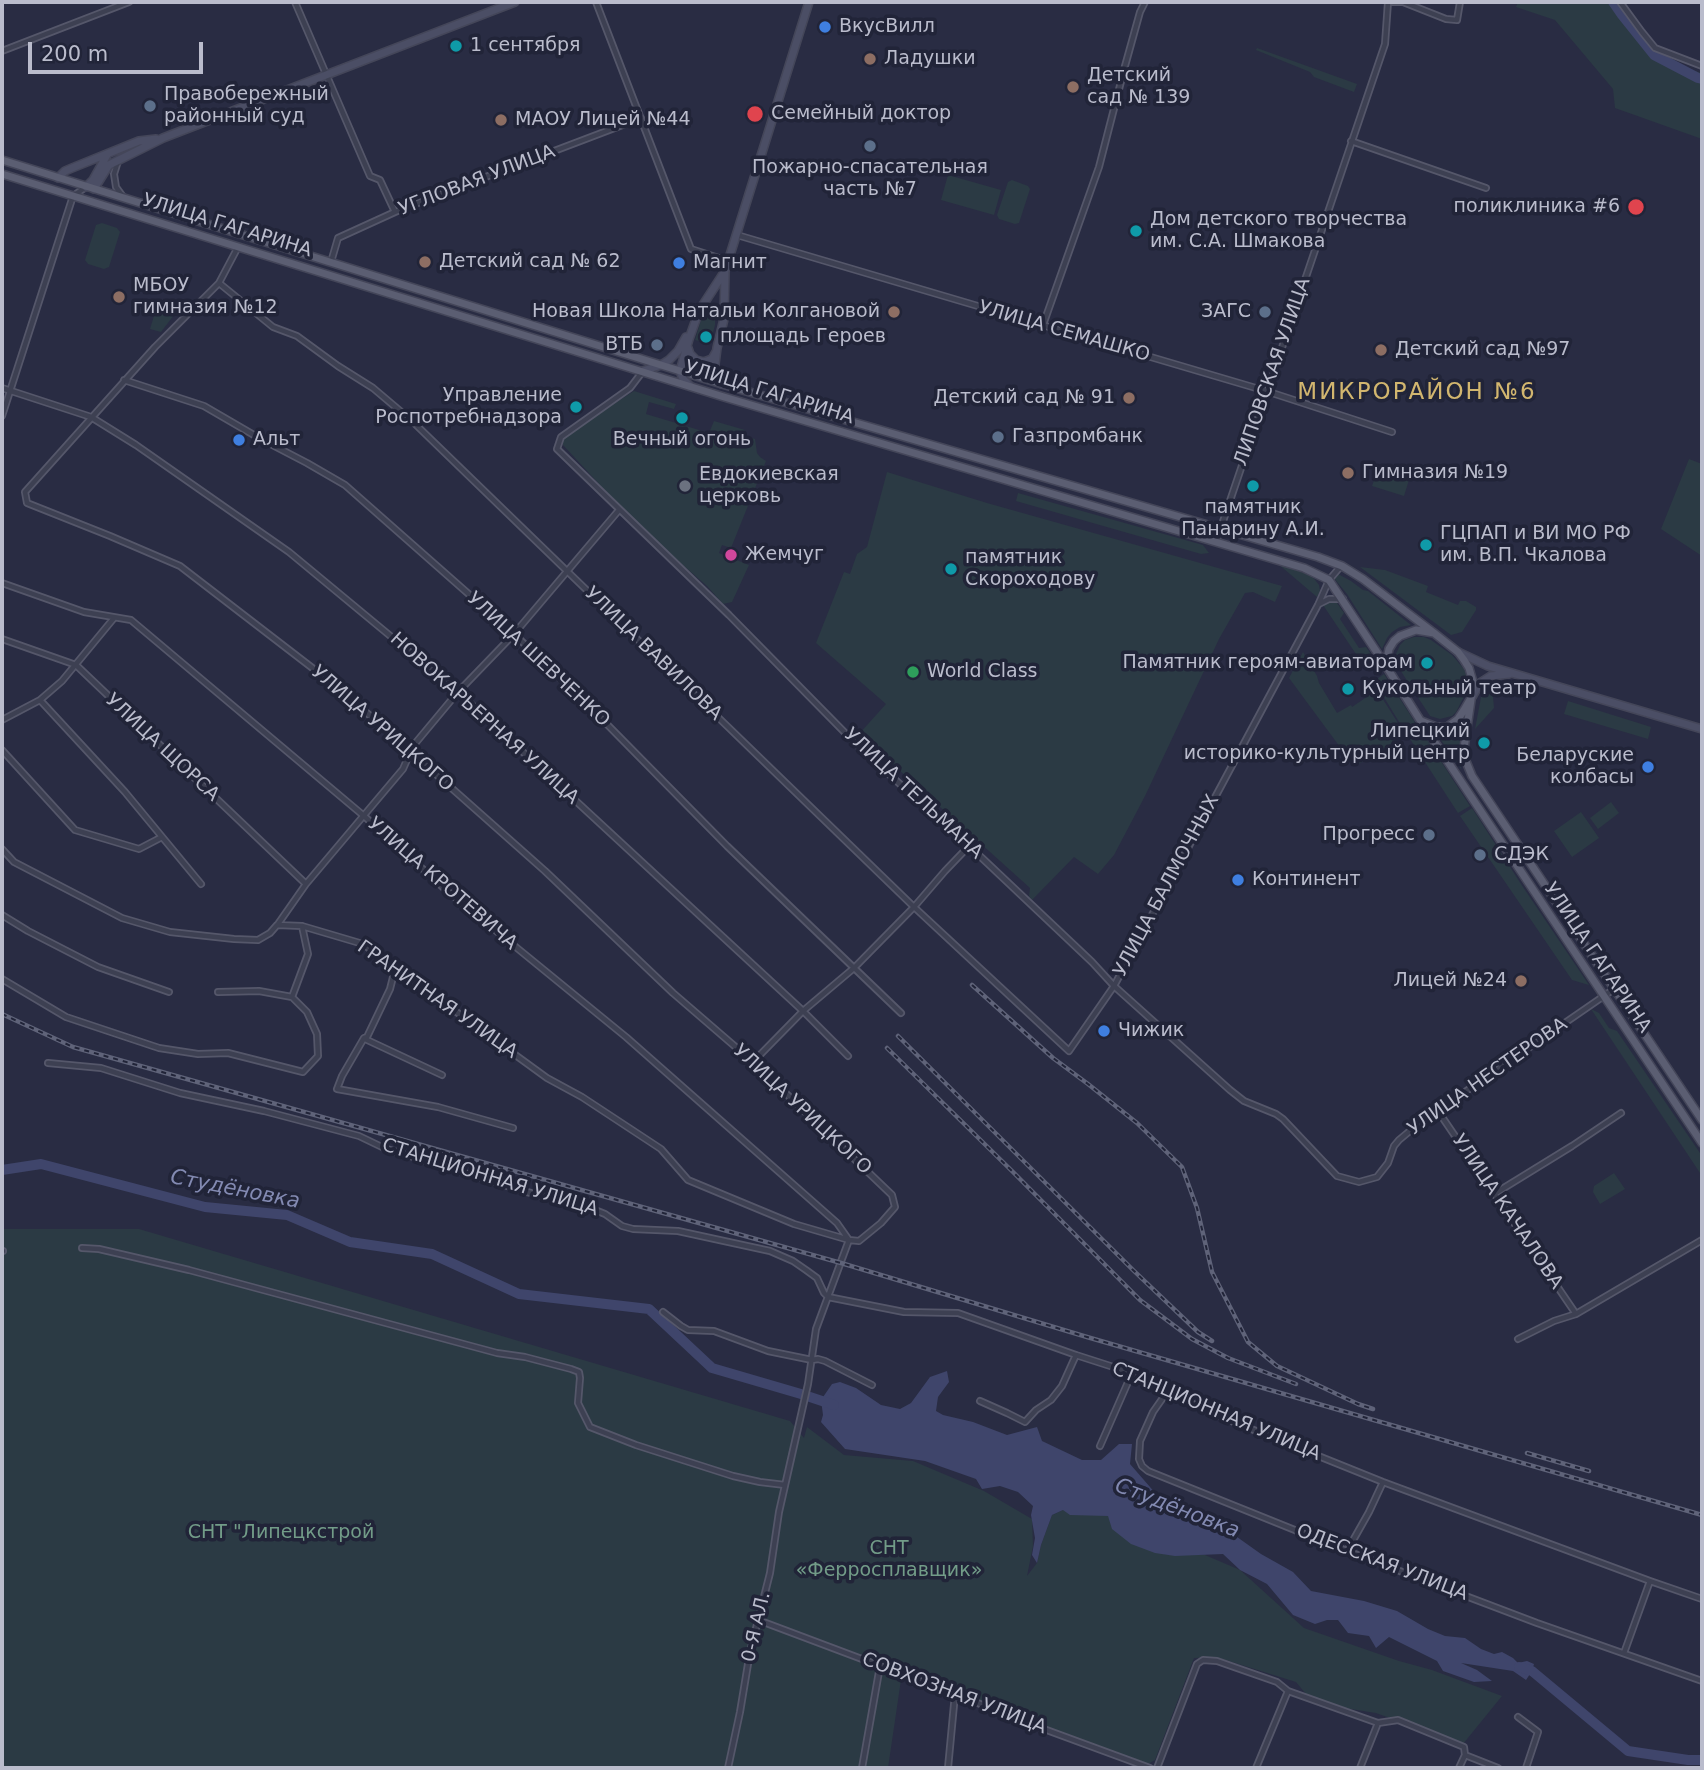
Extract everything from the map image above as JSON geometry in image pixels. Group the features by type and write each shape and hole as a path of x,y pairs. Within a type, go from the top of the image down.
{"main road":[{"path":"74,196 90,188 109,165 163,138 515,2"},
{"path":"722,384 714,372 724,319 725,271 809,2"},
{"path":"58,178 65,171 139,141 163,138"},
{"path":"90,188 107,155"},
{"name":"УЛИЦА ГАГАРИНА","path":"2,160 722,384 1342,566 1434,633"},
{"name":"УЛИЦА ГАГАРИНА","path":"2,174 690,386 1304,568 1329,580 1386,666"},
{"path":"90,188 101,204"},
{"path":"238,247 241,240 248,237"},
{"path":"690,386 683,379 680,370 687,345 699,310 725,271"},
{"path":"699,310 713,310 724,319"},
{"path":"643,371 669,360 678,351 694,324"},
{"path":"687,345 696,360 704,362 712,359 717,351"},
{"path":"1058,495 1067,491 1062,483"},
{"path":"1513,673 1491,676 1480,683 1458,719 1447,727 1420,720 1386,666 1389,649 1400,636 1416,630 1434,633 1458,652 1479,662 1702,729"},
{"path":"1458,652 1469,668 1473,682 1471,699"},
{"name":"УЛИЦА ГАГАРИНА","path":"1471,699 1464,748 1472,776 1702,1120"},
{"name":"УЛИЦА ГАГАРИНА","path":"1420,720 1702,1143"}],"street":[{"path":"2,51 129,2"},
{"path":"295,2 370,176 380,180 395,212"},
{"path":"596,2 691,249 728,261"},
{"path":"1043,325 1099,167 1140,12 1146,2"},
{"path":"1391,2 1403,2 1446,19 1457,20 1460,2"},
{"name":"ЛИПОВСКАЯ УЛИЦА","path":"1216,541 1385,44 1391,2"},
{"path":"1620,2 1655,48 1702,66"},
{"name":"УГЛОВАЯ УЛИЦА","path":"330,263 338,238 395,212 641,117"},
{"path":"1351,141 1486,188"},
{"name":"УЛИЦА ГАГАРИНА","path":"119,159 114,174 116,187 124,199"},
{"path":"2,416 74,196"},
{"name":"УЛИЦА СЕМАШКО","path":"736,235 1266,391 1392,432"},
{"name":"УЛИЦА УРИЦКОГО","path":"238,247 219,283 124,380 25,492 27,503 180,566 341,690 545,872 673,993 753,1062 892,1195 895,1207 881,1223 859,1241 849,1240"},
{"name":"УЛИЦА ВАВИЛОВА","path":"219,283 273,327 297,336 373,388 412,421 914,907 1069,1051"},
{"name":"УЛИЦА ТЕЛЬМАНА","path":"643,371 630,388 561,437 557,449 729,615 860,748 969,846 1114,986 1230,1090 1244,1101 1283,1119 1337,1176 1359,1182 1377,1177"},
{"name":"УЛИЦА ШЕВЧЕНКО","path":"124,380 204,406 345,485 514,634 901,1013"},
{"name":"НОВОКАРЬЕРНАЯ УЛИЦА","path":"2,387 92,416 289,552 458,692 803,1011 848,1056"},
{"path":"277,925 306,884 403,769 413,746 458,692 514,634 619,510"},
{"name":"УЛИЦА БАЛМОЧНЫХ","path":"1069,1051 1114,986 1329,580 1342,566"},
{"name":"УЛИЦА КРОТЕВИЧА","path":"2,583 84,612 131,620 364,816 446,890 635,1045 837,1223 849,1240"},
{"path":"1318,605 1329,599 1343,599"},
{"path":"2,720 40,699 62,681 114,618"},
{"name":"УЛИЦА ЩОРСА","path":"2,639 76,666 306,884"},
{"path":"40,699 125,792 201,884"},
{"path":"2,750 75,830 139,849 162,837"},
{"path":"753,1062 803,1011 854,968 969,846"},
{"name":"ГРАНИТНАЯ УЛИЦА","path":"2,849 15,862 122,918 170,932 258,940 277,925 302,926 363,944 547,1078 582,1097 661,1149 688,1180 794,1224 849,1240"},
{"path":"2,915 98,967 169,992"},
{"path":"292,998 307,954 302,926"},
{"path":"395,968 390,989 367,1037 342,1076 337,1089 438,1107 513,1128"},
{"path":"2,979 66,1017 159,1048 198,1054 228,1053 303,1072 318,1056 317,1034 307,1012 292,998 259,991 218,992"},
{"name":"УЛИЦА НЕСТЕРОВА","path":"1377,1177 1388,1163 1399,1140 1614,989"},
{"path":"364,1038 442,1075"},
{"name":"СТАНЦИОННАЯ УЛИЦА","path":"48,1062 101,1068 180,1093 264,1111 359,1136 384,1148 523,1191 590,1208 605,1214 622,1226 678,1231 769,1251 793,1261 817,1278 828,1297 904,1312 958,1314 1132,1373 1167,1392 1248,1428 1383,1482 1702,1599"},
{"name":"УЛИЦА КАЧАЛОВА","path":"1438,1111 1576,1314"},
{"path":"1494,1194 1621,1112"},
{"name":"0-Я АЛ.","path":"728,1768 750,1652 770,1573 785,1485 808,1384 816,1329 849,1240"},
{"path":"1518,1339 1554,1321 1576,1314 1702,1240"},
{"path":"82,1248 99,1249 189,1270 498,1353 571,1369 579,1372 578,1402 590,1427 636,1445 733,1476 785,1485"},
{"path":"663,1312 688,1329 714,1331 768,1350 825,1361 872,1385"},
{"path":"980,1401 1024,1422 1051,1400 1062,1387 1076,1355"},
{"path":"1100,1446 1132,1373"},
{"name":"ОДЕССКАЯ УЛИЦА","path":"1167,1392 1153,1412 1140,1441 1139,1459 1142,1466 1160,1476 1538,1623 1702,1681"},
{"path":"1347,1550 1383,1482"},
{"path":"1624,1653 1650,1581"},
{"name":"СОВХОЗНАЯ УЛИЦА","path":"758,1620 1150,1768"},
{"path":"1157,1768 1197,1664 1203,1660 1217,1661 1277,1682 1288,1691 1378,1723 1398,1720 1464,1747 1465,1755 1459,1768"},
{"path":"862,1768 880,1665"},
{"path":"1256,1768 1288,1691"},
{"path":"948,1768 955,1693"},
{"path":"1518,1717 1538,1732 1526,1768"},
{"path":"1360,1768 1378,1723"},
{"path":"1465,1755 1498,1768"}],"green space":[{"path":"1518,2 1618,2 1664,63 1702,73 1702,139 1615,108 1613,89 1555,20 1516,7"},
{"path":"1257,48 1357,84 1354,92 1314,77 1310,72 1256,50"},
{"path":"948,175 1001,190 994,215 941,200"},
{"path":"1012,180 1030,189 1019,223 1015,224 999,219 997,215 1008,182"},
{"path":"102,223 117,228 120,232 109,267 104,269 88,264 85,260 96,225"},
{"path":"157,306 174,315 161,332 150,329"},
{"path":"708,315 715,319 710,344 695,340 701,320"},
{"path":"634,391 676,404 674,409 649,402 646,414 709,433 714,421 745,430 744,436 755,439 757,453 766,461 731,548 722,545 719,553 749,565 732,602 723,604 707,586 639,527 563,445 562,437"},
{"path":"1689,459 1702,464 1702,556 1661,529"},
{"path":"1378,469 1409,480 1404,496 1372,486"},
{"path":"887,472 1282,586 1275,602 1253,592 1245,593 1219,639 1145,796 1114,855 1098,874 1074,857 1032,900 1029,896 1030,888 859,734 886,704 816,643 844,572 850,574 857,554 867,547"},
{"path":"1018,493 1203,545 1209,553 1201,554 1016,501"},
{"path":"1277,563 1312,576 1319,585 1317,597"},
{"path":"1360,567 1385,570 1428,586 1426,592 1458,605 1460,601 1466,601 1476,607 1476,610 1462,632 1451,635"},
{"path":"1338,574 1368,591 1411,625 1392,632 1382,649 1333,577"},
{"path":"1329,602 1337,603 1344,613 1340,619 1359,648 1366,647 1371,654 1360,660 1323,605"},
{"path":"1414,637 1431,640 1452,655 1464,669 1468,689 1452,716 1440,719 1430,716 1395,662 1400,645"},
{"path":"1303,652 1337,713 1351,705 1352,707 1377,690 1405,734 1354,766 1289,678"},
{"path":"1384,674 1418,727 1407,735 1374,681"},
{"path":"1488,684 1494,708 1475,729 1482,692"},
{"path":"1568,701 1651,727 1648,739 1564,714"},
{"path":"1463,721 1459,749 1461,769 1434,730 1456,728"},
{"path":"1422,732 1470,806 1458,813 1410,739"},
{"path":"1611,802 1619,813 1598,829 1590,818"},
{"path":"1472,808 1589,985 1572,980 1460,816"},
{"path":"1581,812 1599,838 1572,857 1554,831"},
{"path":"1591,1009 1599,1013 1609,1028 1617,1031 1702,1156 1702,1176"},
{"path":"1614,1173 1625,1189 1600,1204 1593,1192 1594,1186"},
{"name":"СНТ \"Липецкстрой","path":"2,1229 139,1229 790,1421 804,1438 807,1427 844,1455 913,1461 984,1491 1032,1519 1033,1546 1027,1576 1037,1563 1052,1515 1063,1510 1108,1516 1164,1554 1205,1555 1240,1570 1304,1628 1502,1696 1463,1744 1376,1713 1338,1707 1306,1694 1296,1682 1216,1657 1194,1658 1155,1760 1146,1765 902,1673 888,1768 2,1768"}],"water":[{"path":"947,1371 949,1382 938,1397 936,1411 943,1415 973,1422 1007,1435 1037,1427 1042,1441 1082,1460 1101,1460 1119,1444 1132,1444 1130,1464 1170,1510 1200,1520 1210,1529 1223,1527 1261,1554 1293,1572 1311,1591 1364,1601 1397,1611 1445,1636 1465,1638 1494,1654 1502,1652 1518,1663 1527,1661 1534,1664 1532,1671 1526,1680 1513,1671 1461,1663 1492,1681 1474,1682 1443,1671 1437,1661 1389,1637 1376,1648 1369,1636 1348,1633 1338,1620 1315,1624 1293,1615 1267,1584 1240,1570 1223,1554 1175,1556 1155,1553 1131,1544 1112,1529 1108,1516 1070,1515 1063,1510 1052,1515 1037,1563 1032,1555 1035,1538 1031,1515 1033,1506 1018,1492 1000,1486 982,1489 976,1479 925,1461 845,1449 821,1422 821,1400 832,1384 840,1382 856,1388 881,1405 900,1409 911,1403 930,1377"}],"waterway":[{"path":"1613,2 1654,55 1702,79"},
{"name":"Студёновка","path":"2,1170 41,1164 205,1207 287,1215 350,1242 432,1254 519,1294 649,1309 712,1368 801,1394"},
{"name":"Студёновка","path":"810,1397 834,1405"},
{"name":"Студёновка","path":"1519,1667 1532,1671 1628,1751 1702,1760"}],"railway":[{"path":"972,985 1053,1058 1137,1123 1182,1167 1197,1208 1212,1272 1248,1342 1277,1366 1373,1409"},
{"path":"2,1014 73,1047 841,1263 1702,1515"},
{"path":"898,1036 1133,1270 1198,1332 1212,1341"},
{"path":"887,1048 1140,1300 1192,1339 1228,1358 1296,1384"},
{"path":"1527,1453 1589,1471"}],"place":[{"name":"ВкусВилл","path":"825,27"},
{"name":"1 сентября","path":"456,46"},
{"name":"Ладушки","path":"870,59"},
{"name":"Детский сад № 139","path":"1073,87"},
{"name":"Правобережный районный суд","path":"150,106"},
{"name":"Семейный доктор","path":"755,114"},
{"name":"МАОУ Лицей №44","path":"501,120"},
{"name":"Пожарно-спасательная часть №7","path":"870,146"},
{"name":"поликлиника #6","path":"1636,207"},
{"name":"Дом детского творчества им. С.А. Шмакова","path":"1136,231"},
{"name":"Детский сад № 62","path":"425,262"},
{"name":"Магнит","path":"679,263"},
{"name":"МБОУ гимназия №12","path":"119,297"},
{"name":"Новая Школа Натальи Колгановой","path":"894,312"},
{"name":"ЗАГС","path":"1265,312"},
{"name":"площадь Героев","path":"706,337"},
{"name":"ВТБ","path":"657,345"},
{"name":"Детский сад №97","path":"1381,350"},
{"name":"Детский сад № 91","path":"1129,398"},
{"name":"Управление Роспотребнадзора","path":"576,407"},
{"name":"Вечный огонь","path":"682,418"},
{"name":"Газпромбанк","path":"998,437"},
{"name":"Альт","path":"239,440"},
{"name":"Гимназия №19","path":"1348,473"},
{"name":"Евдокиевская церковь","path":"685,486"},
{"name":"памятник Панарину А.И.","path":"1253,486"},
{"name":"ГЦПАП и ВИ МО РФ им. В.П. Чкалова","path":"1426,545"},
{"name":"Жемчуг","path":"731,555"},
{"name":"памятник Скороходову","path":"951,569"},
{"name":"Памятник героям-авиаторам","path":"1427,663"},
{"name":"World Class","path":"913,672"},
{"name":"Кукольный театр","path":"1348,689"},
{"name":"Липецкий историко-культурный центр","path":"1484,743"},
{"name":"Беларуские колбасы","path":"1648,767"},
{"name":"Прогресс","path":"1429,835"},
{"name":"СДЭК","path":"1480,855"},
{"name":"Континент","path":"1238,880"},
{"name":"Лицей №24","path":"1521,981"},
{"name":"Чижик","path":"1104,1031"}],"district":[{"name":"МИКРОРАЙОН №6","path":"1417,393"}],"park label":[{"name":"СНТ «Ферросплавщик»","path":"889,1560"}]}
